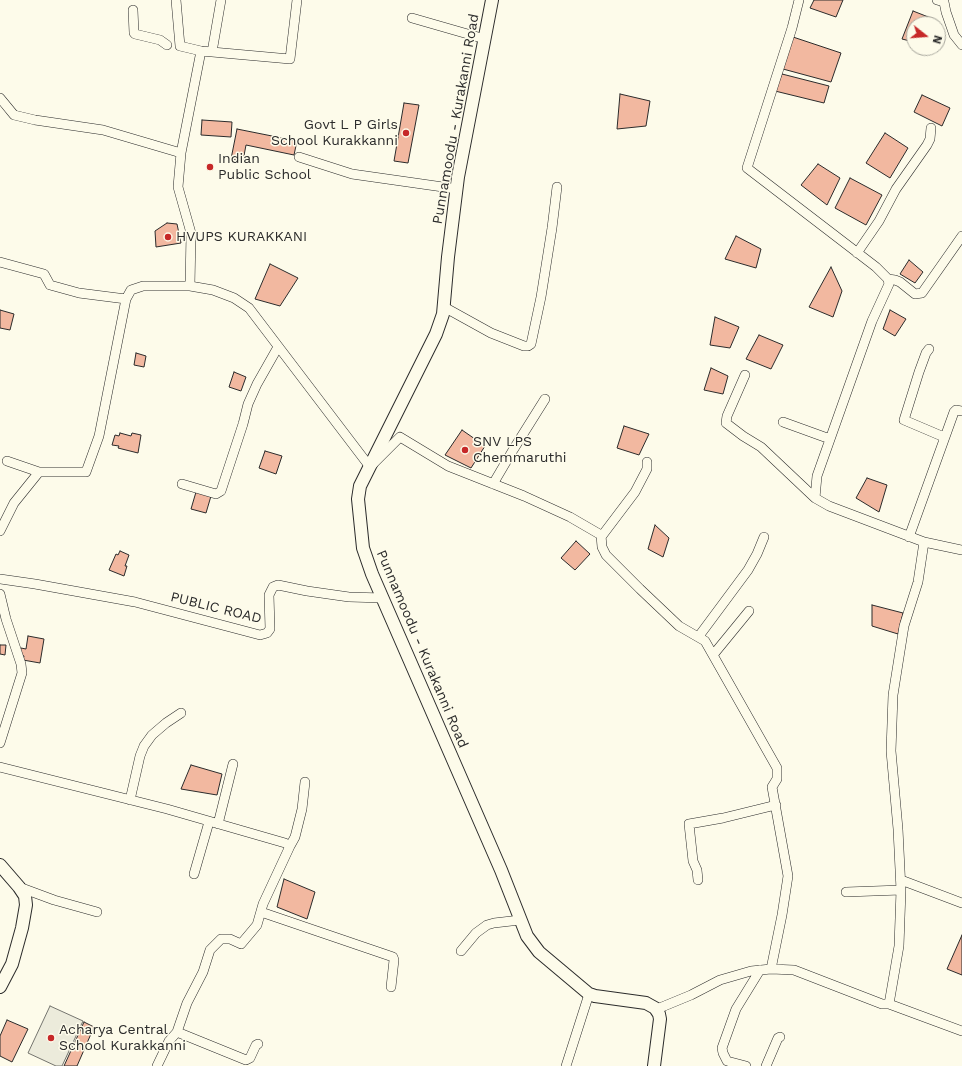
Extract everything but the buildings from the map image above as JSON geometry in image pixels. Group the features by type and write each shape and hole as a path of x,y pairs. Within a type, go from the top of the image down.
{"main road":[{"name":"Punnamoodu - Kurakanni Road","path":"492,0 457,189 448,257 443,314 436,334 362,481 358,493 360,523 365,557 501,870 527,936 539,952 589,994 651,1004 657,1009"},
{"path":"0,865 20,887 25,896 26,905 12,964 0,987"},
{"path":"654,1066 660,1019 657,1009"}],"street":[{"path":"176,0 180,46"},
{"path":"212,52 221,0"},
{"path":"133,10 134,33 160,40 163,45 176,47 180,46 201,51 290,59 297,0"},
{"path":"799,0 792,28 746,168 876,267 888,279 900,282 915,294 922,293 962,236"},
{"path":"937,0 944,2 954,35 962,45"},
{"path":"412,18 484,39"},
{"path":"190,286 191,233 178,187 181,153 201,51"},
{"path":"0,98 14,114 35,120 103,130 181,153"},
{"path":"857,254 879,221 896,189 927,145 930,139 931,128"},
{"path":"299,157 352,174 375,179 457,189"},
{"path":"444,307 491,333 524,346 531,344 541,297 557,187"},
{"path":"0,262 44,274 50,285 79,293 126,300"},
{"path":"815,498 817,476 872,321 889,284 888,279"},
{"path":"7,461 39,472 86,472 98,436 126,300 131,290 143,286 190,286 213,290 234,298 249,308 370,467 400,437 448,466 586,525 601,535 602,547 606,556 679,626 699,636 705,641 777,768 778,779 772,787 788,876 784,908 771,969"},
{"path":"182,484 216,494 221,491 248,404 257,384 278,347"},
{"path":"929,349 918,372 904,420 944,437"},
{"path":"745,375 727,416 726,423 761,447 815,498 829,506 909,537 924,542 962,550"},
{"path":"493,484 512,450 545,399"},
{"path":"909,537 954,412 956,410 962,411"},
{"path":"784,422 830,439"},
{"path":"601,537 630,500 647,469 647,462"},
{"path":"0,531 14,503 39,472"},
{"path":"699,636 748,570 764,537"},
{"path":"889,1004 900,946 901,890 898,829 891,751 893,695 904,626 918,582 924,542"},
{"name":"PUBLIC ROAD","path":"0,579 135,602 260,635 267,633 270,629 269,595 272,589 278,585 299,590 349,597 383,598"},
{"path":"0,594 6,619 21,664 22,673 0,743"},
{"path":"713,655 749,611"},
{"path":"130,800 140,756 144,746 152,735 161,727 182,714"},
{"path":"194,874 214,823 233,764"},
{"path":"0,767 130,800 285,843 290,846"},
{"path":"156,1066 169,1041 177,1032 187,1003 203,972 210,950 221,939 230,939 241,944 257,925 261,912 295,837 302,809 305,782"},
{"path":"698,880 697,870 693,862 688,824 723,818 776,804"},
{"path":"901,880 962,903"},
{"path":"20,887 54,900 97,912"},
{"path":"846,892 901,890"},
{"path":"261,912 393,957 391,987"},
{"path":"461,951 476,933 487,925 520,920"},
{"path":"657,1009 691,995 720,980 752,971 771,969 794,970 882,1004 889,1004 962,1031"},
{"path":"746,1066 727,1061 722,1048 736,1009 760,970"},
{"path":"566,1066 589,994"},
{"path":"177,1032 246,1060 250,1058 256,1045 258,1044"},
{"path":"766,1066 778,1038 780,1037"}],"shaded area":[{"path":"50,1006 83,1021 62,1066 56,1066 28,1053"}],"place":[{"name":"Govt L P Girls School Kurakkanni","path":"406,133"},
{"name":"Indian Public School","path":"210,167"},
{"name":"HVUPS KURAKKANI","path":"168,237"},
{"name":"SNV LPS Chemmaruthi","path":"465,450"},
{"name":"Acharya Central School Kurakkanni","path":"51,1038"}]}
